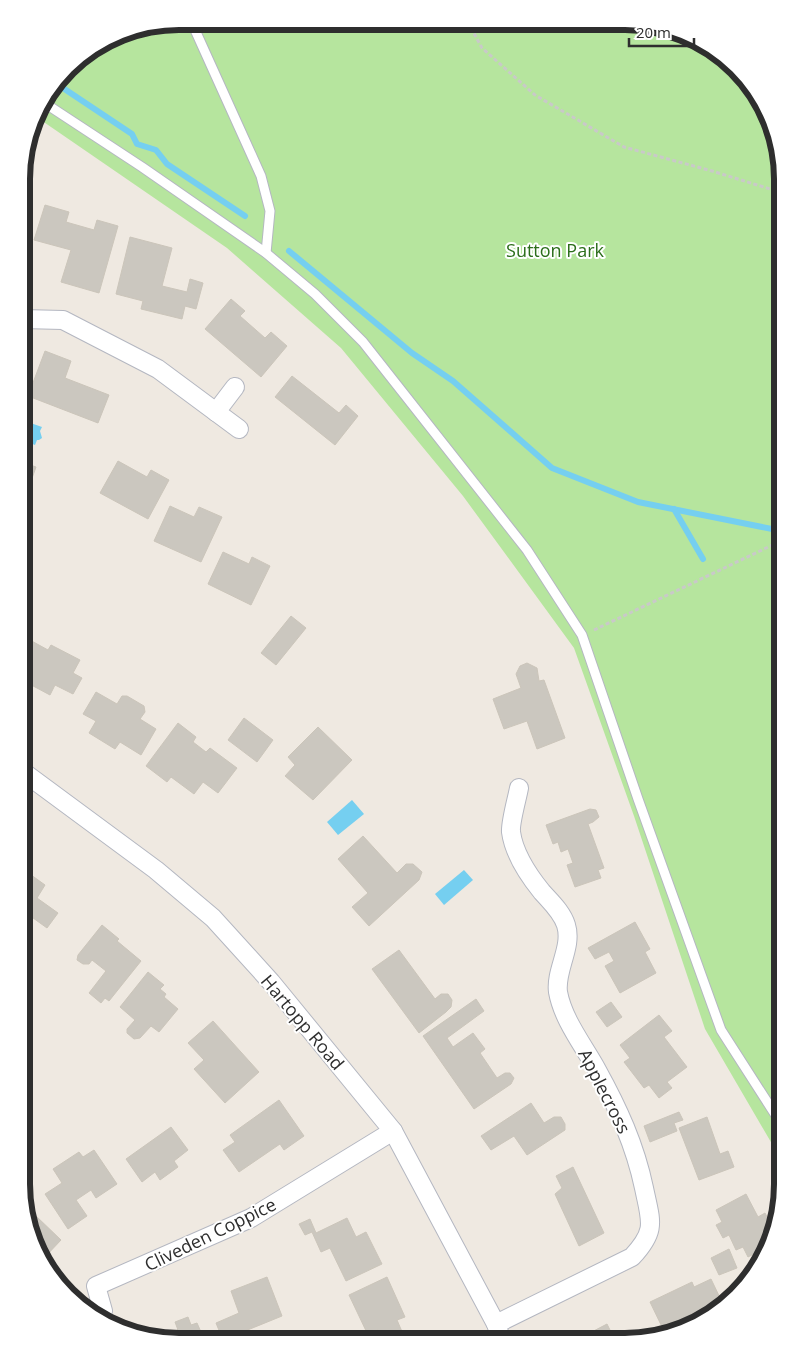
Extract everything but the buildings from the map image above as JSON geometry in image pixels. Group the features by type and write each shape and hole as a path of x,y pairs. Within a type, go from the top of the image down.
{"street":[{"path":"30,319 64,320 158,369 238,429"},
{"path":"216,412 235,387"},
{"name":"Hartopp Road","path":"30,777 156,870 213,918 271,982 393,1131 499,1333"},
{"name":"Applecross","path":"496,1324 632,1257 644,1244 649,1233 650,1221 638,1160 622,1118 566,1014 558,992 560,970 568,939 567,928 563,916 532,879 517,851 511,832 520,788"},
{"name":"Cliveden Coppice","path":"103,1311 96,1286 251,1218 393,1131"}],"lane":[{"path":"195,30 261,176 270,212 266,253"},
{"path":"49,106 142,167 266,253 316,294 363,342 527,550 582,635 638,799 721,1030 774,1113"}],"path":[{"path":"472,30 482,48 535,96 624,147 774,190"},
{"path":"582,635 774,544"}],"green space":[{"name":"Sutton Park","path":"169,30 645,31 682,41 700,50 730,74 754,104 766,131 774,169 774,1147 705,1029 634,816 574,648 463,496 341,348 227,248 42,121 55,96 67,81 96,55 122,41"}],"water":[{"path":"30,423 42,427 40,431 42,438 37,440 35,445 30,443"},
{"path":"352,800 364,814 338,835 327,822"},
{"path":"464,870 473,880 444,905 435,894"}],"waterway":[{"path":"62,87 132,134 137,144 156,150 167,164 245,216"},
{"path":"289,251 412,353 453,381 552,468 638,502 774,529"},
{"path":"674,509 703,559"}]}
